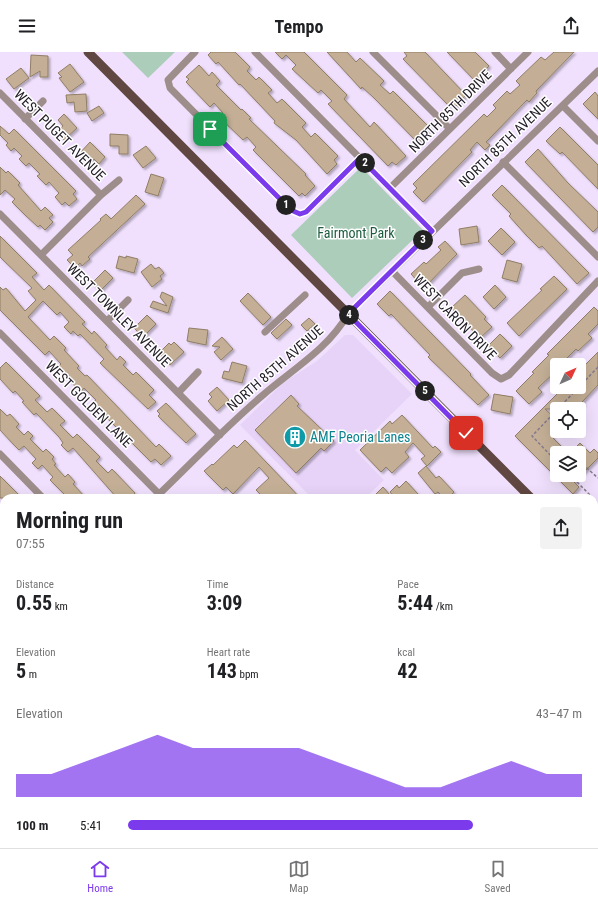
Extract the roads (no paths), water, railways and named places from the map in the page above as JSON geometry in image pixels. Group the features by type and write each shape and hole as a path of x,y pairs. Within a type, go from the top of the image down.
{"main road":[{"path":"88,52 527,494"}],"street":[{"path":"195,52 168,80 170,88 291,210 300,214 306,212 360,158"},
{"path":"255,52 432,231"},
{"path":"373,52 450,130"},
{"path":"494,52 511,69"},
{"name":"NORTH 85TH DRIVE","path":"390,188 528,52"},
{"name":"NORTH 85TH AVENUE","path":"159,494 262,395 308,360 340,329 348,314 598,71"},
{"name":"WEST PUGET AVENUE","path":"0,93 101,195"},
{"path":"25,119 43,101"},
{"path":"563,106 598,141"},
{"path":"503,162 598,257"},
{"path":"41,255 101,195 119,180"},
{"name":"WEST TOWNLEY AVENUE","path":"0,214 220,435"},
{"path":"428,307 462,273 479,269"},
{"name":"WEST CARON DRIVE","path":"392,271 492,373 501,379 509,375 598,281"},
{"path":"265,332 305,295"},
{"path":"107,321 128,300"},
{"name":"WEST GOLDEN LANE","path":"0,333 155,494"},
{"path":"178,393 198,372"},
{"path":"0,454 39,494"}],"place":[{"name":"AMF Peoria Lanes","path":"295,437"}],"park label":[{"name":"Fairmont Park","path":"356,233"}]}
